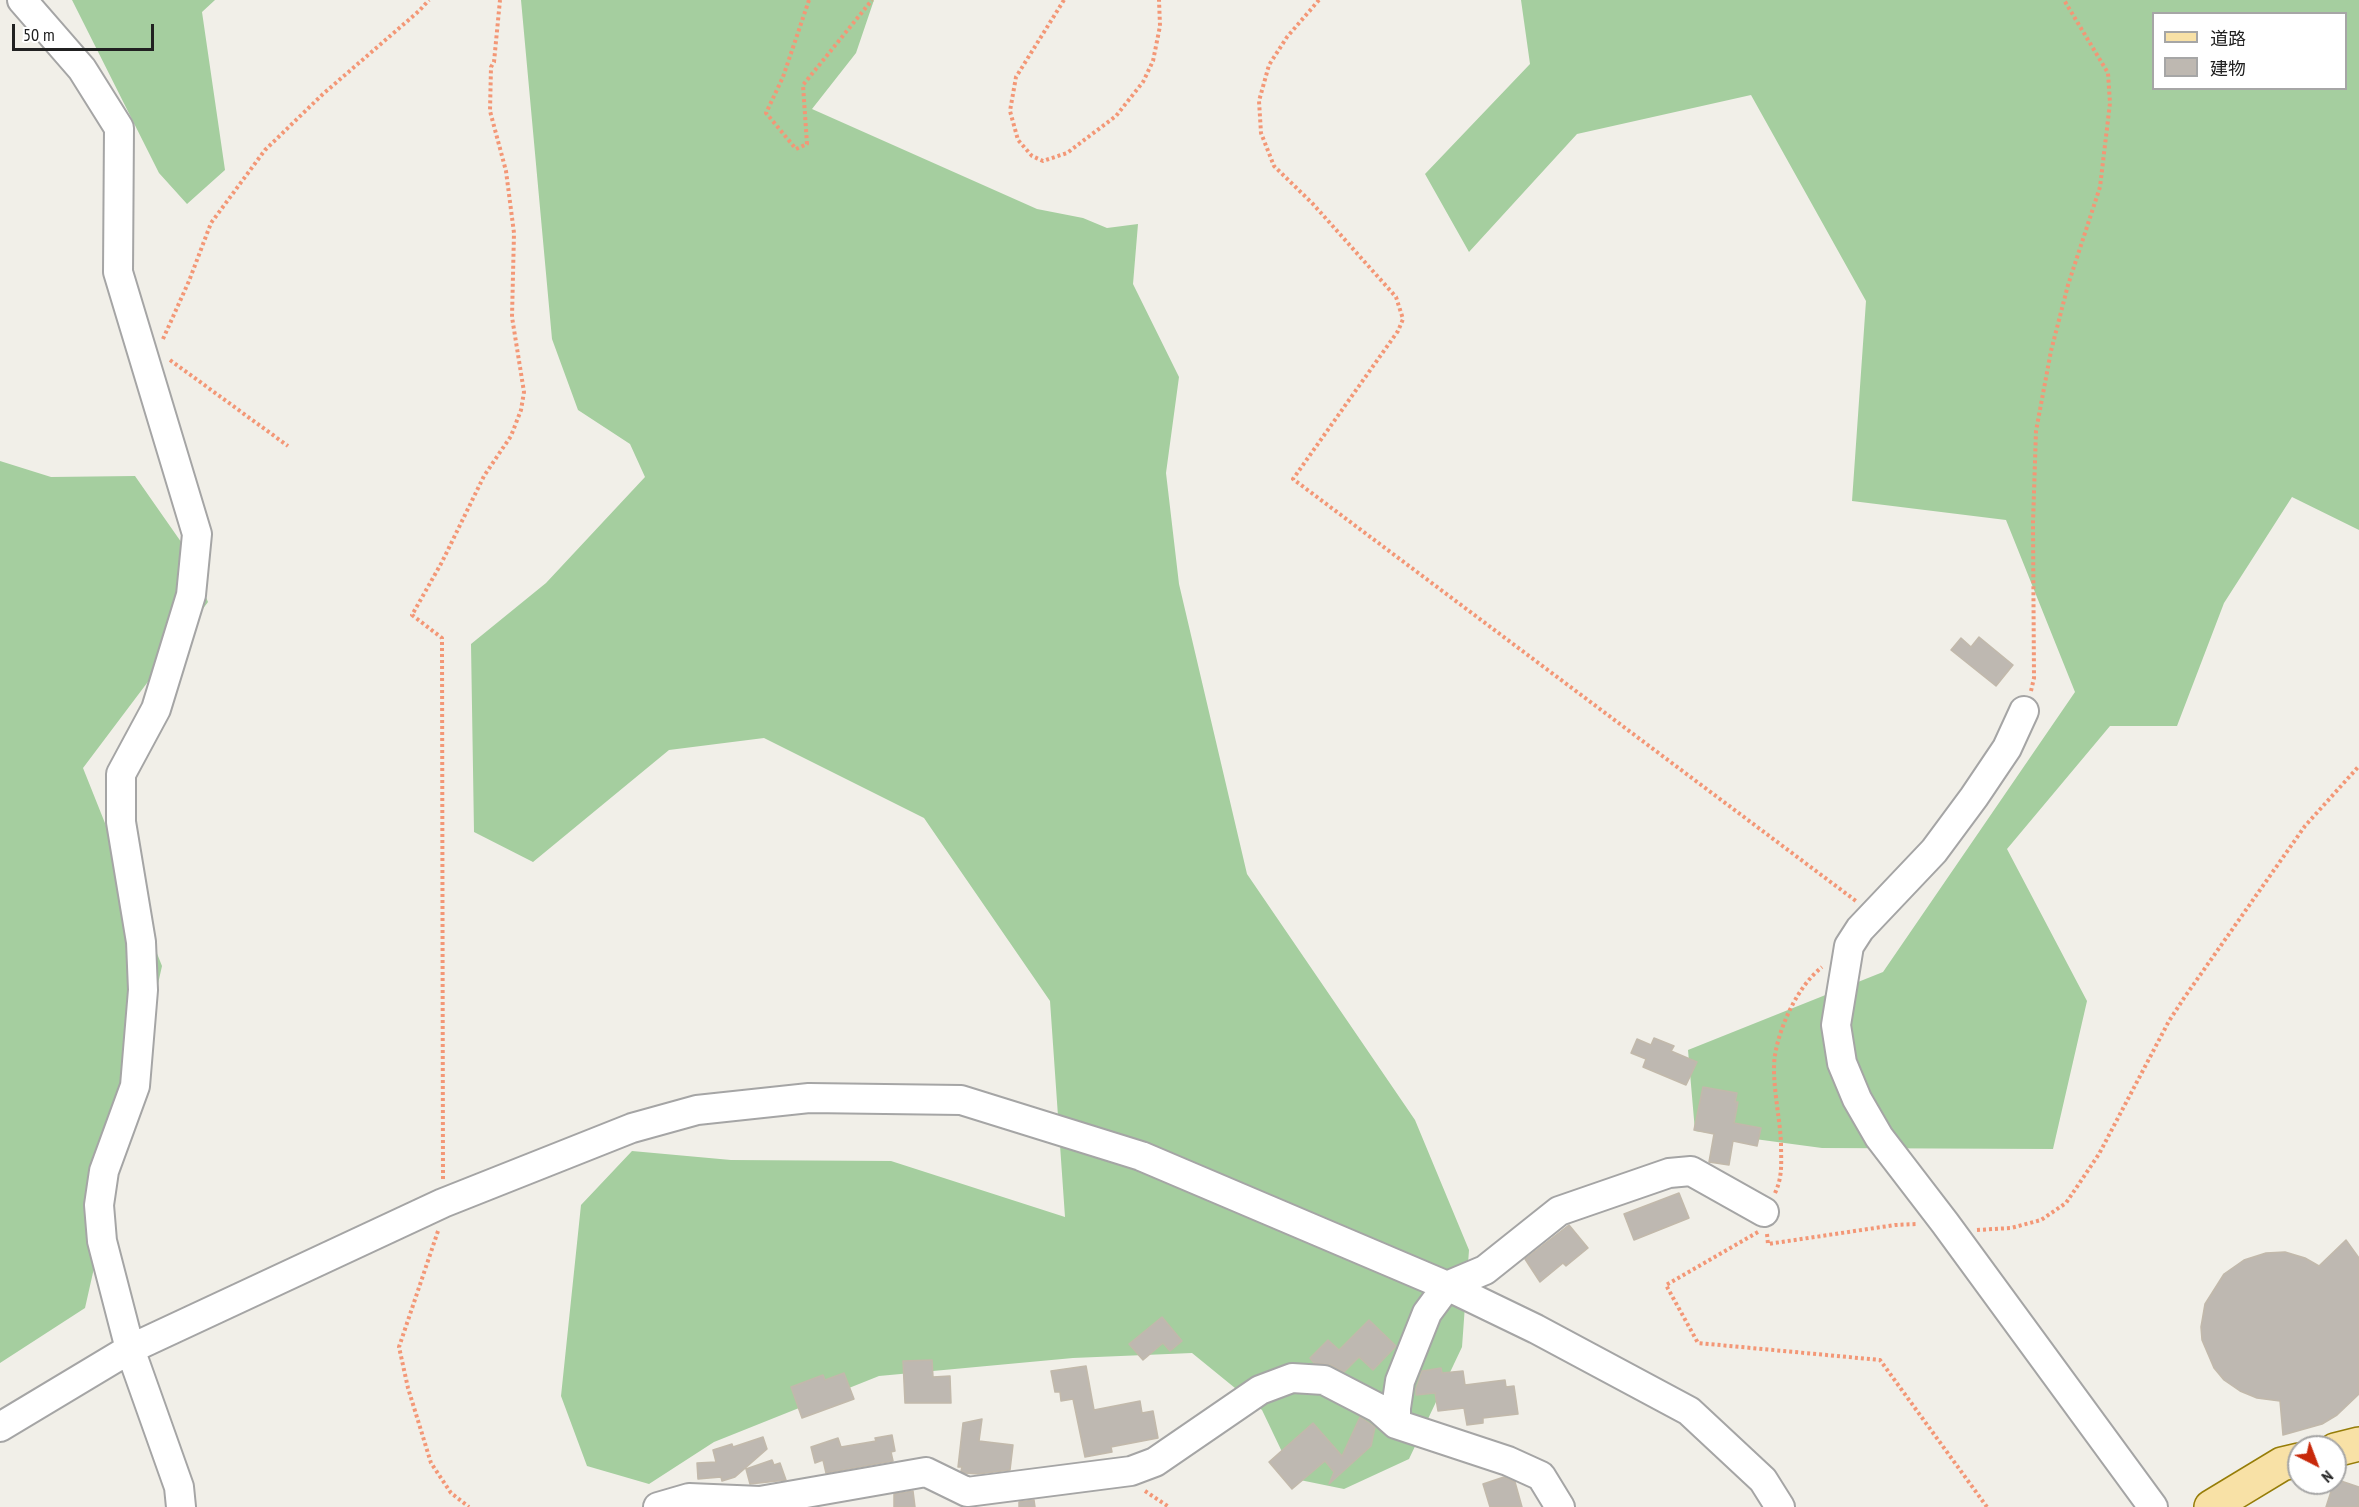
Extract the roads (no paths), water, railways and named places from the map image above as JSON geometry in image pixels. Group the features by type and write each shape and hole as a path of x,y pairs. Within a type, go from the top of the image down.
{"main road":[{"path":"2211,1507 2287,1463"}],"street":[{"path":"22,0 82,69 119,128 118,272 151,352 196,534 191,596 156,710 122,774 122,822 141,942 143,990 135,1086 104,1172 99,1206 102,1241 130,1349 180,1487 181,1507"},
{"path":"2024,711 2007,748 1934,851 1873,914 1849,946 1836,1025 1842,1063 1857,1099 1880,1137 2153,1507"},
{"path":"0,1428 130,1349 443,1203 632,1128 697,1110 809,1098 961,1100 1141,1156 1447,1286 1536,1329 1689,1411 1763,1480 1780,1507"},
{"path":"1396,1424 1395,1408 1400,1381 1427,1313 1447,1286 1485,1270 1559,1211 1669,1173 1691,1172 1764,1212"},
{"path":"658,1507 689,1498 760,1501 926,1472 966,1500 1131,1471 1155,1462 1260,1390 1292,1378 1324,1380 1378,1408 1396,1424 1508,1461 1541,1476 1560,1507"}]}
